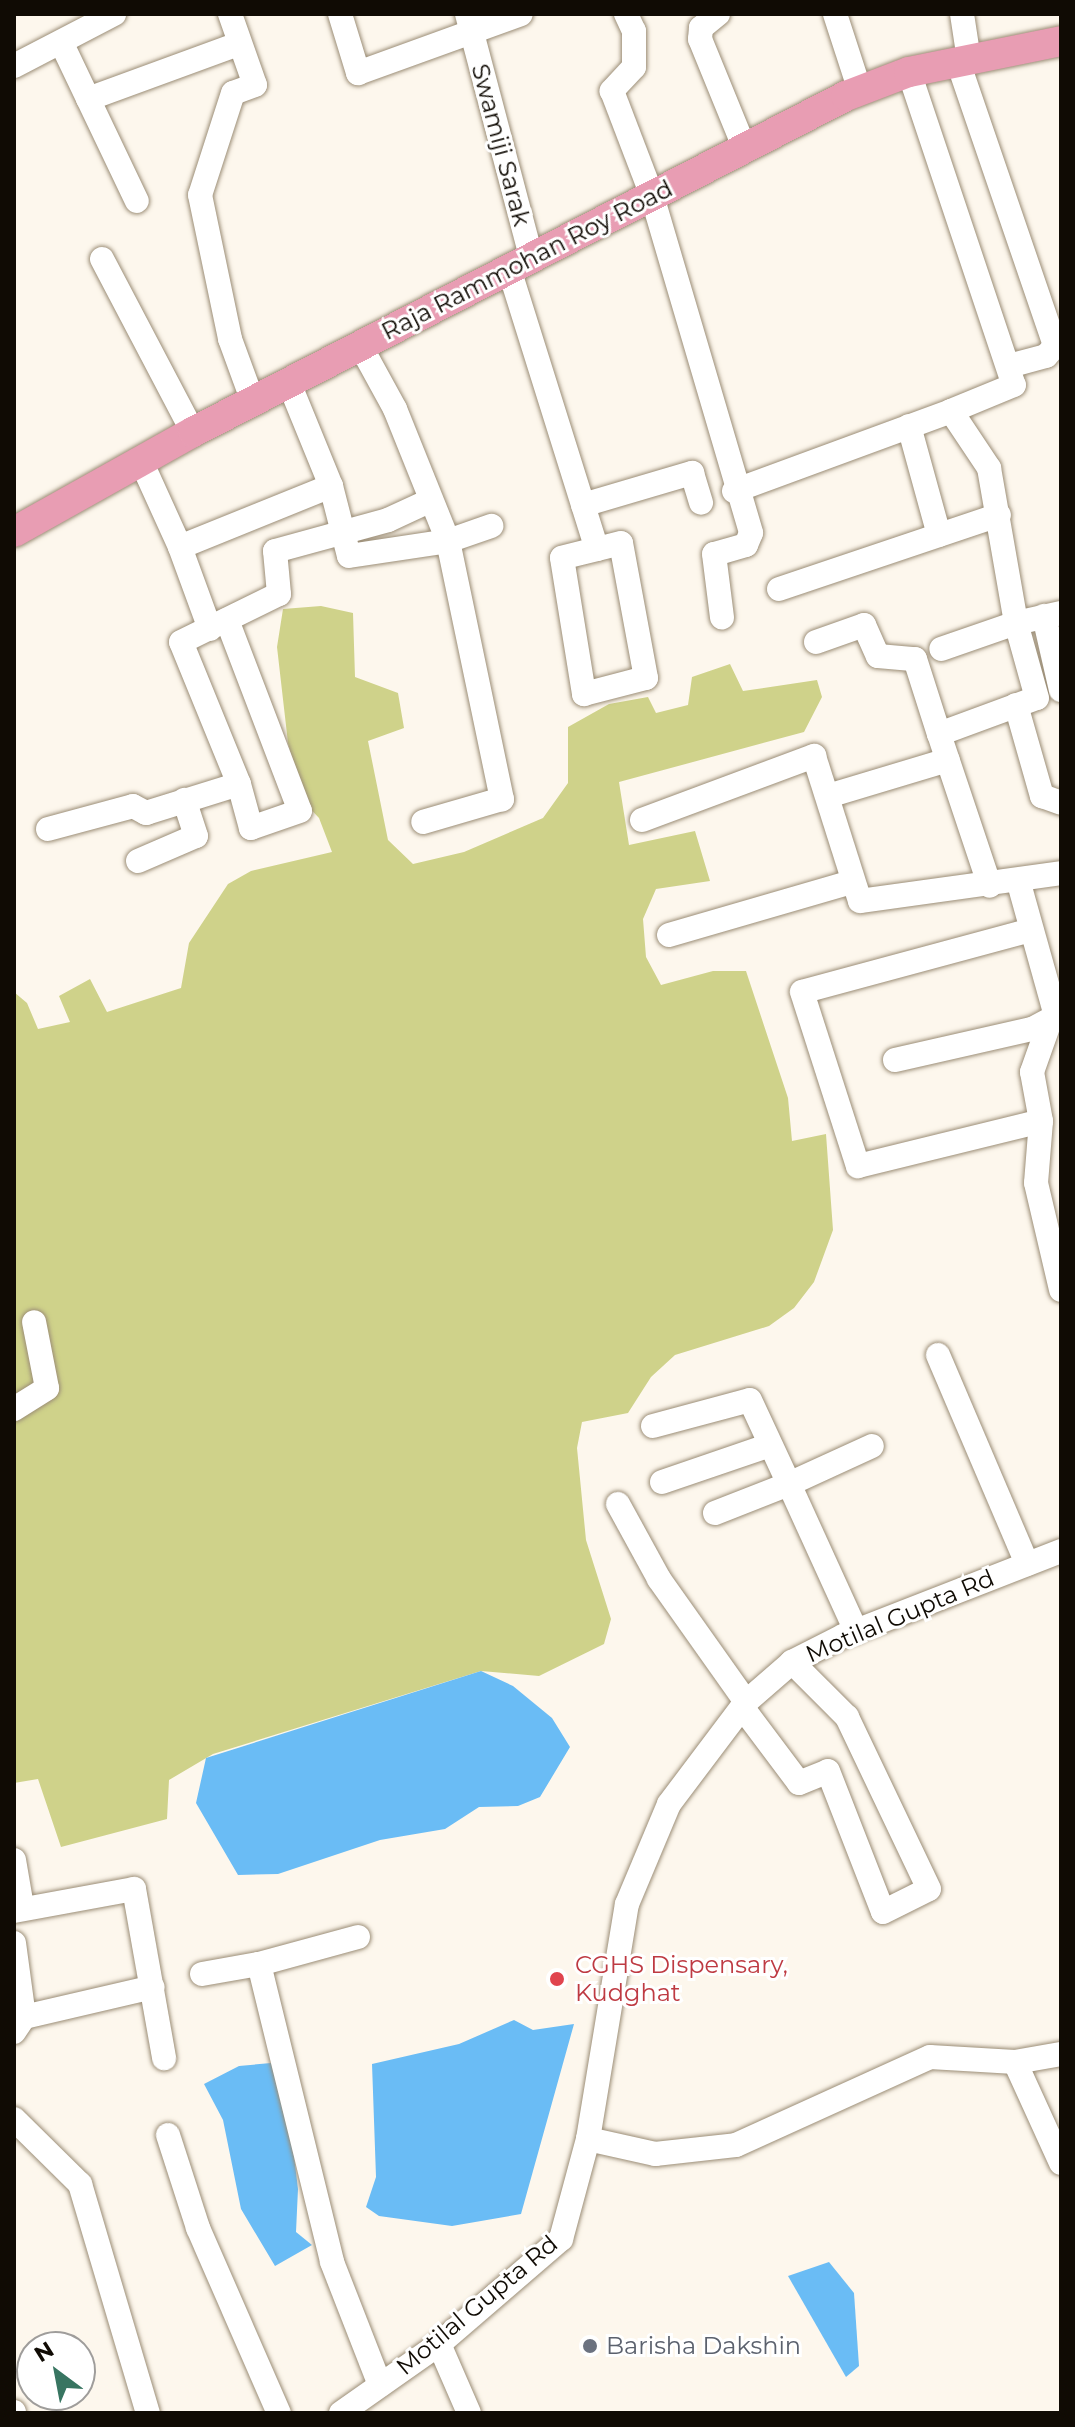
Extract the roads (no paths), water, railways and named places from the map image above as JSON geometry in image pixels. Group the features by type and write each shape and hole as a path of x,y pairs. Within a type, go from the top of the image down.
{"main road":[{"name":"Raja Rammohan Roy Road","path":"17,523 360,345 521,266 744,147 860,91 909,72 1061,41"}],"street":[{"path":"14,66 114,14"},
{"path":"230,14 238,44 255,85 233,93 200,195 230,339 253,402"},
{"path":"340,14 358,73 470,22"},
{"name":"Swamiji Sarak","path":"521,14 470,22 521,266 597,549"},
{"path":"626,14 634,31 634,67 612,91 652,196 750,542 714,554 722,617"},
{"path":"718,14 701,28 700,39 744,147"},
{"path":"835,14 860,91"},
{"path":"962,14 964,61 1055,346 1046,356 1009,366"},
{"path":"61,42 137,201"},
{"path":"88,99 238,44"},
{"path":"734,491 1012,390 1009,366 909,72"},
{"path":"102,259 193,432"},
{"path":"360,345 395,409 429,501 448,541 502,799 423,822"},
{"path":"289,383 331,486 349,556 448,541 491,526"},
{"path":"939,734 1037,698 1016,623 989,468 951,411"},
{"path":"909,426 939,535"},
{"path":"141,461 219,624 300,811 251,828 239,784 181,642 219,624 279,594 275,551 388,520 429,501"},
{"path":"583,505 692,473 701,503"},
{"path":"180,547 331,486"},
{"path":"779,589 999,515"},
{"path":"621,543 646,678 584,694 562,558 597,549 621,543"},
{"path":"941,649 1052,614 1061,687"},
{"path":"816,642 864,625 878,656 915,659 990,886"},
{"path":"1016,705 1042,796 1061,803"},
{"path":"642,820 814,756 852,882 866,904 1061,873"},
{"path":"828,796 948,760"},
{"path":"48,829 184,800 239,784"},
{"path":"138,861 196,836 184,800"},
{"path":"1018,880 1056,1016 1049,1024 1032,1072 1041,1121 1036,1183 1061,1290"},
{"path":"669,935 852,882"},
{"path":"1031,930 802,992 858,1166 1041,1121"},
{"path":"895,1060 1049,1024"},
{"path":"14,1409 47,1388 34,1322"},
{"path":"938,1355 1027,1564"},
{"path":"653,1426 746,1399 789,1484 856,1631"},
{"path":"662,1482 770,1445"},
{"path":"715,1513 872,1446"},
{"path":"618,1504 659,1579 799,1783 828,1771 883,1912 929,1889 847,1717 792,1662"},
{"name":"Motilal Gupta Rd","path":"341,2413 439,2344 561,2239 588,2139 627,1904 669,1804 744,1704 792,1662 856,1631 1061,1551"},
{"path":"14,1860 18,1909 130,1886 153,1987 164,2058"},
{"path":"202,1974 259,1964 358,1937"},
{"path":"14,1943 19,2025 153,1987"},
{"path":"259,1964 332,2262 380,2385"},
{"path":"588,2139 655,2154 696,2153 736,2145 930,2057 1015,2062 1061,2054"},
{"path":"1015,2062 1061,2163"},
{"path":"14,2119 80,2184 148,2413"},
{"path":"168,2135 198,2228 279,2413"},
{"path":"439,2344 469,2413"}],"water":[{"path":"481,1671 513,1686 552,1718 570,1747 540,1797 518,1806 479,1807 445,1829 380,1840 278,1874 238,1875 196,1803 206,1758"},
{"path":"514,2020 533,2030 574,2024 521,2214 452,2226 379,2216 366,2207 376,2177 372,2064 459,2044"},
{"path":"271,2063 285,2081 298,2189 296,2232 312,2245 275,2266 241,2209 223,2120 204,2084 239,2066"},
{"path":"829,2262 854,2293 859,2366 846,2377 788,2276"}],"place":[{"name":"CGHS Dispensary, Kudghat","path":"557,1979"},
{"name":"Barisha Dakshin","path":"590,2346"}]}
